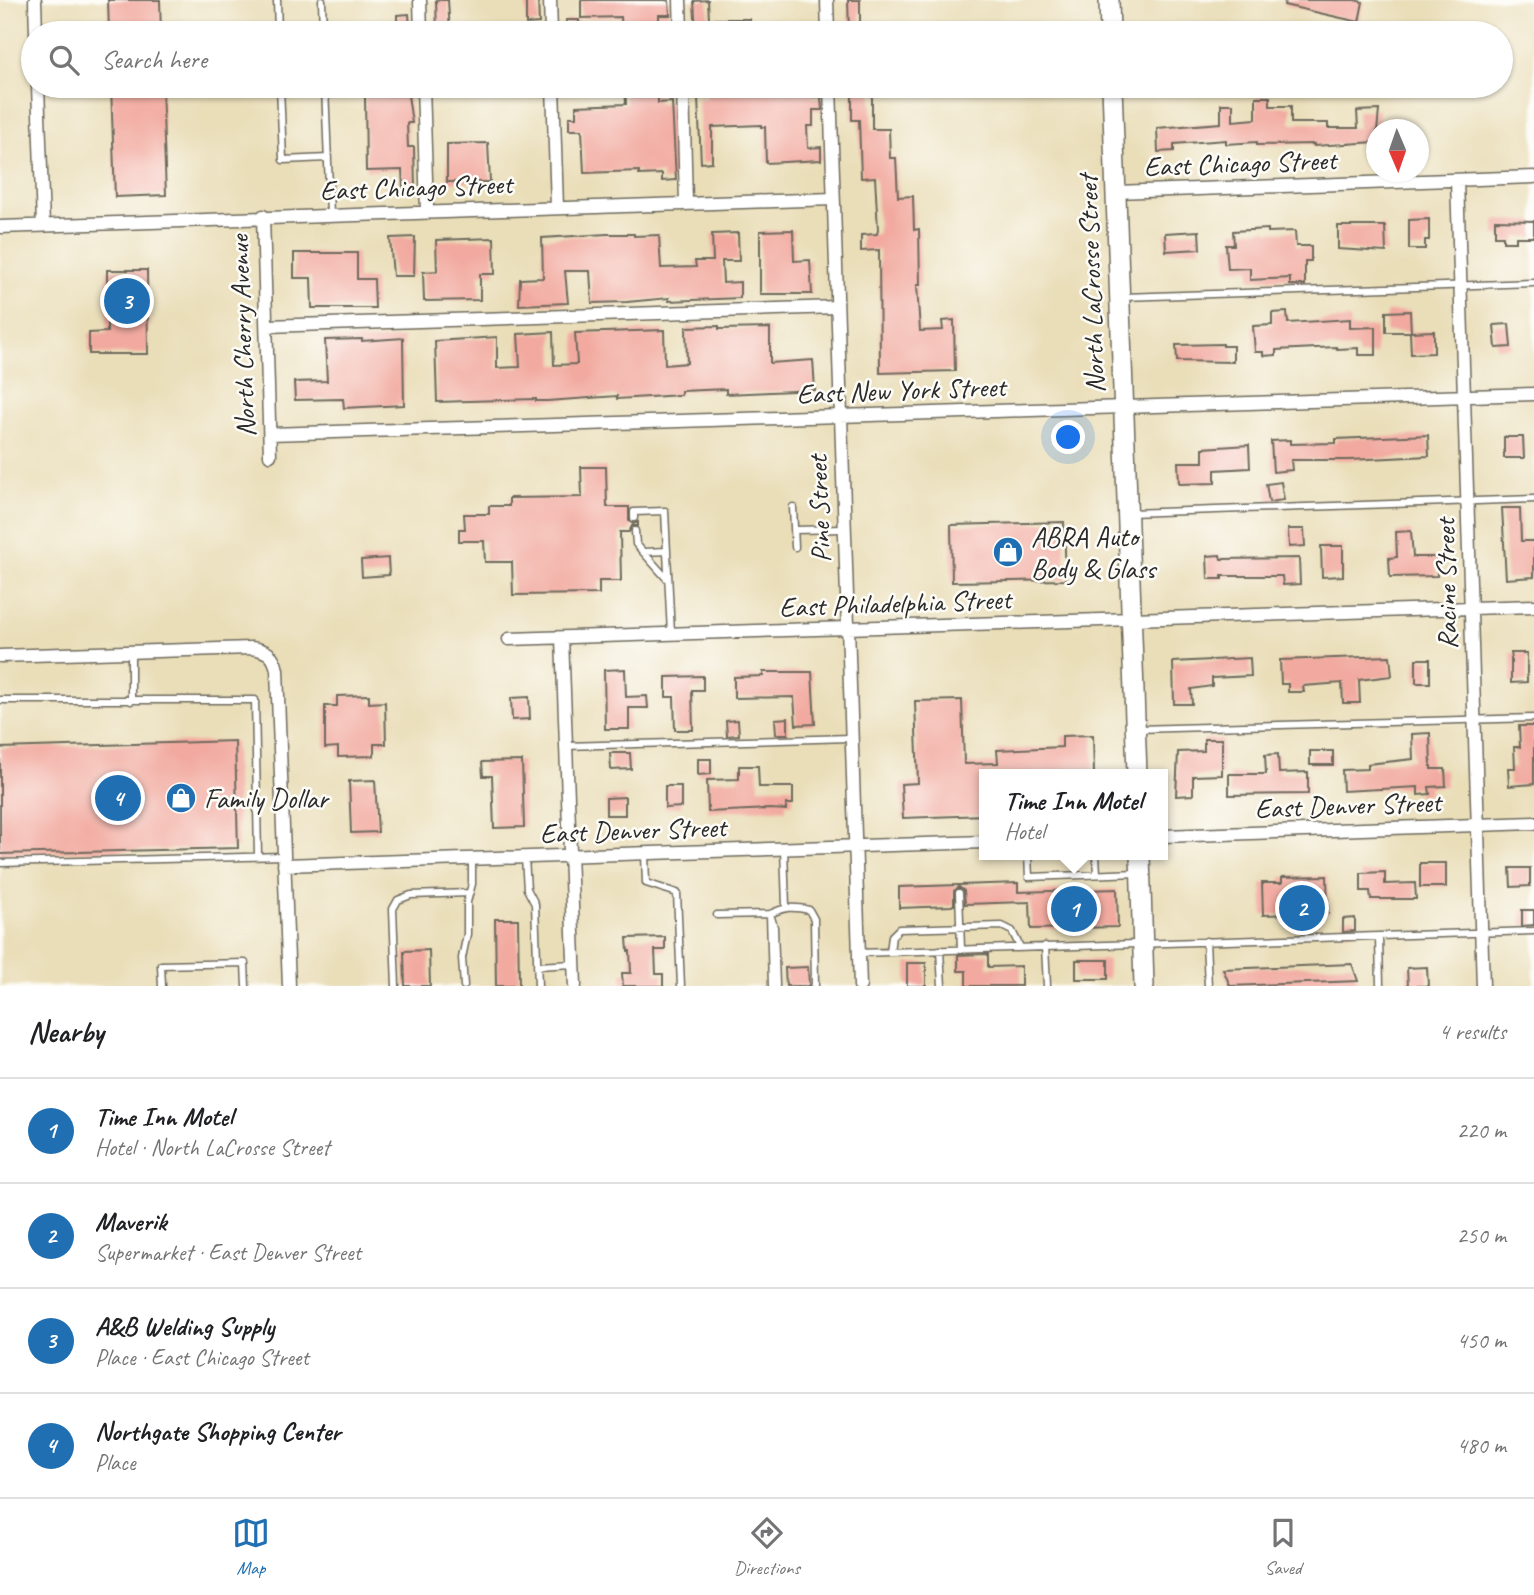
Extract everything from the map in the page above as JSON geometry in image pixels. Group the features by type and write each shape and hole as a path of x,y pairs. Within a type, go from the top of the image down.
{"main road":[{"path":"1109,0 1110,21"},
{"name":"North LaCrosse Street","path":"1112,98 1137,769"},
{"path":"1140,864 1144,986"}],"street":[{"path":"35,0 36,21"},
{"path":"420,0 421,21"},
{"path":"550,0 551,21"},
{"path":"680,0 681,21"},
{"path":"827,0 828,21"},
{"path":"38,98 43,225"},
{"path":"423,98 427,211"},
{"path":"553,98 557,207"},
{"path":"683,98 686,203"},
{"name":"Pine Street","path":"830,98 860,986"},
{"name":"East Chicago Street","path":"1116,192 1534,177"},
{"name":"Racine Street","path":"1457,180 1483,986"},
{"name":"East Chicago Street","path":"0,227 264,216 833,199"},
{"name":"North Cherry Avenue","path":"264,216 270,455"},
{"path":"267,326 837,307"},
{"name":"East New York Street","path":"270,434 1534,394"},
{"name":"East Philadelphia Street","path":"509,639 1534,606"},
{"path":"562,638 575,986"},
{"path":"0,656 251,648 271,653 277,670 289,986"},
{"name":"East Denver Street","path":"1168,836 1534,823"},
{"name":"East Denver Street","path":"283,860 472,860 979,842"}],"lane":[{"path":"277,0 278,21"},
{"path":"322,0 323,21"},
{"path":"280,98 283,160 328,158"},
{"path":"326,98 330,214"},
{"path":"1120,297 1534,283"},
{"path":"1128,513 1534,499"},
{"path":"793,508 794,547"},
{"path":"634,518 634,512 665,511 671,634"},
{"path":"794,530 844,529"},
{"path":"635,531 636,544 668,582"},
{"path":"644,552 667,551"},
{"path":"131,652 131,701"},
{"path":"0,700 256,700 258,856"},
{"path":"1135,729 1534,718"},
{"path":"565,746 851,738"},
{"path":"784,849 786,906"},
{"path":"645,854 646,883 677,893 681,986"},
{"path":"0,863 258,856 283,860"},
{"path":"525,858 527,889 535,904 538,986"},
{"path":"464,986 462,958 467,934 467,902 472,860"},
{"path":"1028,860 1029,877 1097,874 1140,864"},
{"path":"1096,860 1097,874"},
{"path":"396,986 393,909 398,900 411,895 469,893"},
{"path":"959,893 961,949"},
{"path":"717,915 770,914 786,906 809,910 814,919 815,986"},
{"path":"770,914 774,986"},
{"path":"890,951 892,936 899,929 960,927 1002,926 1012,931 1020,947"},
{"path":"859,953 1534,931"},
{"path":"1379,936 1380,986"},
{"path":"1206,941 1208,986"},
{"path":"1045,946 1046,986"},
{"path":"940,950 942,986"},
{"path":"162,986 161,965 245,963 246,986"},
{"path":"537,965 574,964"}],"building":[{"path":"108,0 160,0 161,21 109,21"},
{"path":"436,0 448,0 449,21 437,21"},
{"path":"526,0 538,0 539,21 526,21"},
{"path":"581,0 669,1 670,15 659,15 659,21 621,21 621,17 581,18"},
{"path":"708,0 709,19 750,21 695,21 694,1"},
{"path":"848,0 860,0 860,21 849,21"},
{"path":"1285,0 1363,2 1359,21 1284,5"},
{"path":"409,14 410,21 397,21 397,15"},
{"path":"111,98 162,98 166,195 115,197"},
{"path":"365,98 408,98 412,123 407,123 408,147 414,147 415,188 403,188 402,170 366,171"},
{"path":"626,98 658,98 658,103 672,102 676,180 662,181 662,174 639,175 639,171 584,173 582,130 569,130 569,117 576,117 576,106 626,104"},
{"path":"698,98 821,98 822,110 813,110 813,126 807,126 808,148 821,147 821,160 766,163 765,127 761,125 712,127 712,162 701,163"},
{"path":"852,98 872,98 872,129 889,129 890,158 896,158 898,197 913,196 914,230 919,229 920,285 917,285 920,331 943,330 942,321 954,320 955,371 880,373 879,250 861,251 861,235 877,234 878,230 875,177 861,178 859,120 852,120"},
{"path":"1256,98 1270,98 1270,106 1291,106 1291,123 1328,123 1328,128 1358,128 1357,111 1379,110 1378,119 1366,119 1366,143 1314,146 1257,145 1257,142 1226,144 1226,140 1174,144 1174,151 1158,152 1157,128 1221,123 1221,104 1233,104 1233,121 1256,119"},
{"path":"488,143 490,182 447,182 447,144"},
{"path":"1429,219 1429,240 1425,240 1425,249 1409,249 1409,220"},
{"path":"1495,220 1534,221 1534,237 1516,237 1516,242 1503,242 1503,236 1495,236"},
{"path":"1338,226 1385,226 1386,252 1338,249"},
{"path":"1268,229 1268,232 1295,231 1296,246 1311,246 1311,261 1305,261 1305,285 1290,285 1290,278 1250,280 1250,268 1228,269 1226,245 1234,245 1233,231"},
{"path":"793,230 794,261 810,260 812,294 760,294 760,231"},
{"path":"1199,231 1200,249 1166,251 1165,233"},
{"path":"738,233 739,261 722,261 723,283 740,282 740,298 669,301 669,298 592,303 590,271 565,271 568,303 519,305 520,279 543,278 542,238 607,234 659,235 661,268 696,267 695,261 713,261 712,234"},
{"path":"415,237 414,276 393,276 390,238"},
{"path":"494,238 495,274 480,274 480,300 424,301 423,272 437,271 436,240"},
{"path":"294,253 357,253 357,279 374,279 375,308 312,308 311,278 294,278"},
{"path":"107,270 147,270 148,354 89,354 89,333 107,332"},
{"path":"1410,311 1411,332 1386,332 1386,312"},
{"path":"1287,312 1288,323 1350,319 1350,328 1376,327 1376,355 1358,355 1358,348 1336,347 1276,350 1276,355 1263,356 1263,352 1255,352 1253,326 1272,325 1272,313"},
{"path":"1509,324 1511,347 1496,348 1494,325"},
{"path":"719,326 719,329 770,328 770,363 813,360 815,390 726,394 726,389 681,391 681,395 617,399 617,396 547,401 437,402 435,341 497,337 497,368 520,367 518,334 553,332 554,365 577,364 575,333 664,330 665,365 687,363 686,327"},
{"path":"1434,331 1434,353 1411,354 1410,332"},
{"path":"403,338 404,405 344,408 343,399 295,400 294,382 327,381 325,340"},
{"path":"1176,345 1233,346 1233,362 1177,361"},
{"path":"1428,435 1429,456 1291,460 1292,470 1273,472 1271,441 1290,440 1290,444 1336,443 1336,439"},
{"path":"1504,437 1523,437 1524,458 1504,458"},
{"path":"1249,445 1250,468 1215,470 1215,483 1179,484 1178,462 1203,462 1203,448"},
{"path":"581,467 606,467 607,507 629,507 629,520 633,524 638,522 638,526 632,526 629,532 620,532 621,581 599,581 599,594 513,595 512,562 485,562 484,541 459,541 459,529 465,529 464,514 489,514 489,506 509,506 509,498 582,497"},
{"path":"1281,482 1284,500 1269,502 1266,484"},
{"path":"1502,508 1520,508 1521,541 1534,541 1534,577 1506,579"},
{"name":"ABRA Auto Body & Glass","path":"1064,522 1066,580 952,582 951,525"},
{"path":"1288,529 1304,529 1305,546 1289,547"},
{"path":"1411,531 1413,557 1436,557 1437,576 1390,577 1389,558 1397,557 1396,532"},
{"path":"1321,546 1343,546 1343,576 1322,577"},
{"path":"1220,555 1221,559 1299,558 1300,584 1283,585 1282,576 1222,576 1222,579 1208,579 1207,556"},
{"path":"388,558 389,575 362,577 361,560"},
{"path":"1511,653 1527,653 1527,682 1511,683"},
{"path":"1390,656 1392,676 1359,680 1360,703 1343,703 1342,683 1303,686 1304,692 1288,692 1288,684 1281,684 1280,660"},
{"path":"1250,658 1251,676 1212,678 1212,686 1191,689 1192,704 1174,704 1173,662"},
{"path":"1416,659 1430,659 1430,683 1416,683"},
{"path":"625,669 626,697 647,696 648,708 629,708 629,729 605,729 604,670"},
{"path":"763,672 812,672 815,724 796,725 794,697 734,698 734,677 763,676"},
{"path":"703,676 703,690 692,690 693,730 675,730 674,697 666,697 666,677"},
{"path":"369,695 369,703 385,702 386,744 374,744 374,756 338,757 338,747 325,748 325,706 337,706 337,696"},
{"path":"529,697 530,719 512,720 511,698"},
{"path":"962,700 964,764 998,763 997,750 1062,747 1062,736 1093,735 1094,769 979,769 979,815 903,818 901,784 918,783 915,701"},
{"path":"788,718 788,734 776,734 775,719"},
{"path":"738,720 739,735 727,736 726,721"},
{"path":"1519,726 1534,726 1534,784 1509,786 1508,768 1515,768 1514,747 1520,747"},
{"path":"1430,733 1431,769 1445,769 1446,786 1429,787 1430,794 1418,795 1418,787 1343,791 1342,770 1368,769 1368,764 1413,759 1412,734"},
{"path":"1204,739 1222,739 1222,775 1193,776 1193,795 1176,796 1178,752 1204,751"},
{"path":"235,741 238,848 0,854 0,748"},
{"path":"1310,751 1333,751 1333,765 1310,765"},
{"path":"610,753 630,753 631,769 611,770"},
{"path":"1278,754 1279,773 1308,772 1308,794 1229,795 1229,774 1266,774 1265,755"},
{"path":"698,759 711,759 711,774 698,775"},
{"path":"522,761 524,827 494,828 492,776 483,776 482,762"},
{"path":"739,766 758,766 759,787 793,787 793,804 786,804 786,810 708,812 707,780 739,779"},
{"path":"375,780 378,832 351,833 349,781"},
{"path":"665,786 681,786 681,807 665,808"},
{"path":"625,797 625,815 606,815 606,798"},
{"path":"1420,863 1446,863 1446,887 1420,887"},
{"path":"1510,868 1530,868 1530,886 1511,887"},
{"path":"1385,872 1385,884 1415,883 1416,899 1371,899 1370,891 1361,891 1361,873"},
{"path":"1327,876 1328,913 1311,914 1312,919 1297,920 1297,914 1263,915 1262,883 1282,883 1282,877"},
{"path":"1018,883 1018,892 1117,889 1118,927 1031,929 1030,902 965,904 964,891 959,887 954,891 954,905 899,908 899,887"},
{"path":"1522,910 1534,910 1534,925 1522,926"},
{"path":"1355,918 1355,931 1343,932 1343,919"},
{"path":"495,919 518,919 519,986 496,986"},
{"path":"665,937 665,950 655,950 656,974 663,974 663,986 623,986 622,973 631,973 627,938"},
{"path":"429,950 430,986 405,986 404,951"},
{"path":"988,954 988,967 1021,966 1021,986 966,986 966,971 958,971 958,955"},
{"path":"1076,960 1108,960 1108,979 1076,979"},
{"path":"907,963 926,963 926,986 907,986"},
{"path":"1352,964 1358,981 1230,986 1223,969"},
{"path":"808,967 809,986 786,986 785,968"},
{"path":"1427,967 1428,986 1408,986 1407,968"}],"place":[{"name":"A&B Welding Supply","path":"127,301"},
{"name":"ABRA Auto Body & Glass","path":"1008,552"},
{"name":"Northgate Shopping Center","path":"118,798"},
{"name":"Family Dollar","path":"181,798"},
{"name":"Maverik","path":"1302,908"},
{"name":"Time Inn Motel","path":"1074,909"}]}
